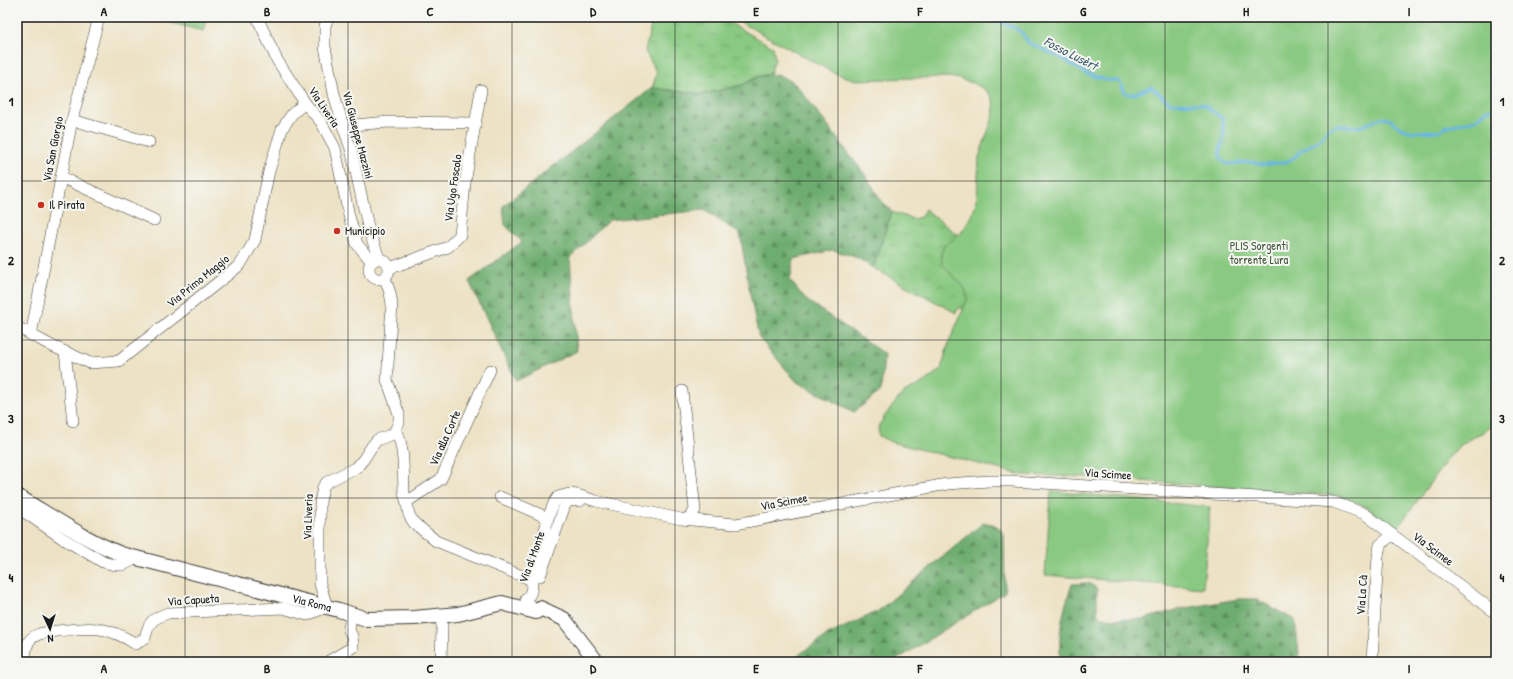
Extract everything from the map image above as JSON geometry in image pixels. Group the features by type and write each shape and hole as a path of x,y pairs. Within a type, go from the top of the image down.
{"street":[{"name":"Via San Giorgio","path":"31,335 72,120 99,17"},
{"name":"Via Liveria","path":"257,17 277,60 305,102 321,122 335,148 349,216 357,244 376,260"},
{"name":"Via Giuseppe Mazzini","path":"328,17 325,26 325,47 334,94 351,149 376,260"},
{"name":"Via Ugo Foscolo","path":"387,273 448,247 460,235 465,183 481,90"},
{"name":"Via Primo Maggio","path":"17,327 90,363 119,361 240,265 255,240 268,170 282,129 292,114 305,102"},
{"path":"72,120 149,142"},
{"path":"343,126 388,122 475,123"},
{"path":"61,177 154,220"},
{"path":"387,273 375,278 370,274 369,268 376,260 385,260 392,304 387,380 399,414 399,422 396,428 399,435 403,460 404,494 409,515 414,523 436,540 532,580"},
{"path":"65,352 72,421"},
{"name":"Via alla Corte","path":"406,499 412,499 441,479 490,370"},
{"path":"564,500 596,502 681,519 686,519 692,515 695,510 682,391"},
{"name":"Via Liveria","path":"327,607 320,584 320,502 323,487 327,482 357,467 372,446 378,440 393,434 396,428"},
{"name":"Via Scimee","path":"686,519 736,524 947,484 989,481 1012,481 1333,502 1365,514 1496,613"},
{"name":"Via Roma","path":"17,496 104,547 121,554 327,607 366,619 414,618 458,614 502,603 536,612 540,608 564,619 597,662"},
{"name":"Via al Monte","path":"500,497 548,518"},
{"name":"Via al Monte","path":"558,497 564,500 538,582 533,590 536,612 526,599 530,595 532,580 548,518 558,497"},
{"path":"17,507 62,538 103,562 114,565 123,565 137,558"},
{"name":"Via La Cà","path":"1372,662 1378,556 1380,545 1392,535"},
{"name":"Via Capueta","path":"24,662 29,642 37,634 87,628 104,630 122,635 136,644 145,638 147,626 154,618 168,613 283,608 307,615 327,607"},
{"path":"327,662 353,647 352,636 349,630 351,614"},
{"path":"440,616 442,627 440,662"}],"green space":[{"path":"147,17 207,17 203,31"},
{"path":"653,17 721,18 773,47 775,59 770,74 757,77 743,85 703,94 652,88 657,73 645,51"},
{"name":"PLIS Sorgenti torrente Lura","path":"731,17 1496,17 1496,419 1493,426 1459,446 1449,457 1396,530 1368,508 1341,496 1087,477 1022,475 891,442 879,436 878,428 884,417 902,394 923,383 941,369 949,342 968,298 964,287 942,264 941,253 944,246 961,233 972,216 977,199 979,157 994,114 993,99 986,90 975,84 961,79 948,77 856,80 834,73"},
{"path":"770,74 786,78 799,88 865,175 882,201 892,212 873,268 858,258 833,250 794,259 790,280 805,299 884,354 881,391 854,412 797,382 759,338 740,234 704,210 609,220 570,258 577,351 516,381 469,281 522,242 505,225 503,206 652,88 703,94 742,85 757,77"},
{"path":"925,209 1009,275 1018,337 959,307 956,313 873,268 892,212 913,219 921,217"},
{"path":"1051,491 1210,507 1203,588 1045,575"},
{"path":"983,523 996,526 1004,535 1005,592 893,662 769,662 794,658 828,635 878,611"},
{"path":"1072,584 1091,584 1097,589 1097,612 1099,616 1112,619 1144,619 1180,609 1238,599 1256,599 1295,620 1300,662 1061,662 1060,632"}],"waterway":[{"name":"Fosso Lusèrt","path":"989,17 1013,27 1021,32 1029,43 1061,58 1087,74 1106,80 1119,81 1126,94 1134,94 1151,87 1170,103 1203,104 1222,118 1224,135 1220,156 1226,164 1252,162 1262,165 1286,162 1295,157 1300,151 1319,140 1327,130 1336,125 1360,127 1381,118 1389,119 1402,129 1414,132 1438,131 1448,126 1476,120 1487,110 1496,109"}],"place":[{"name":"Il Pirata","path":"41,205"},
{"name":"Municipio","path":"337,231"}]}
